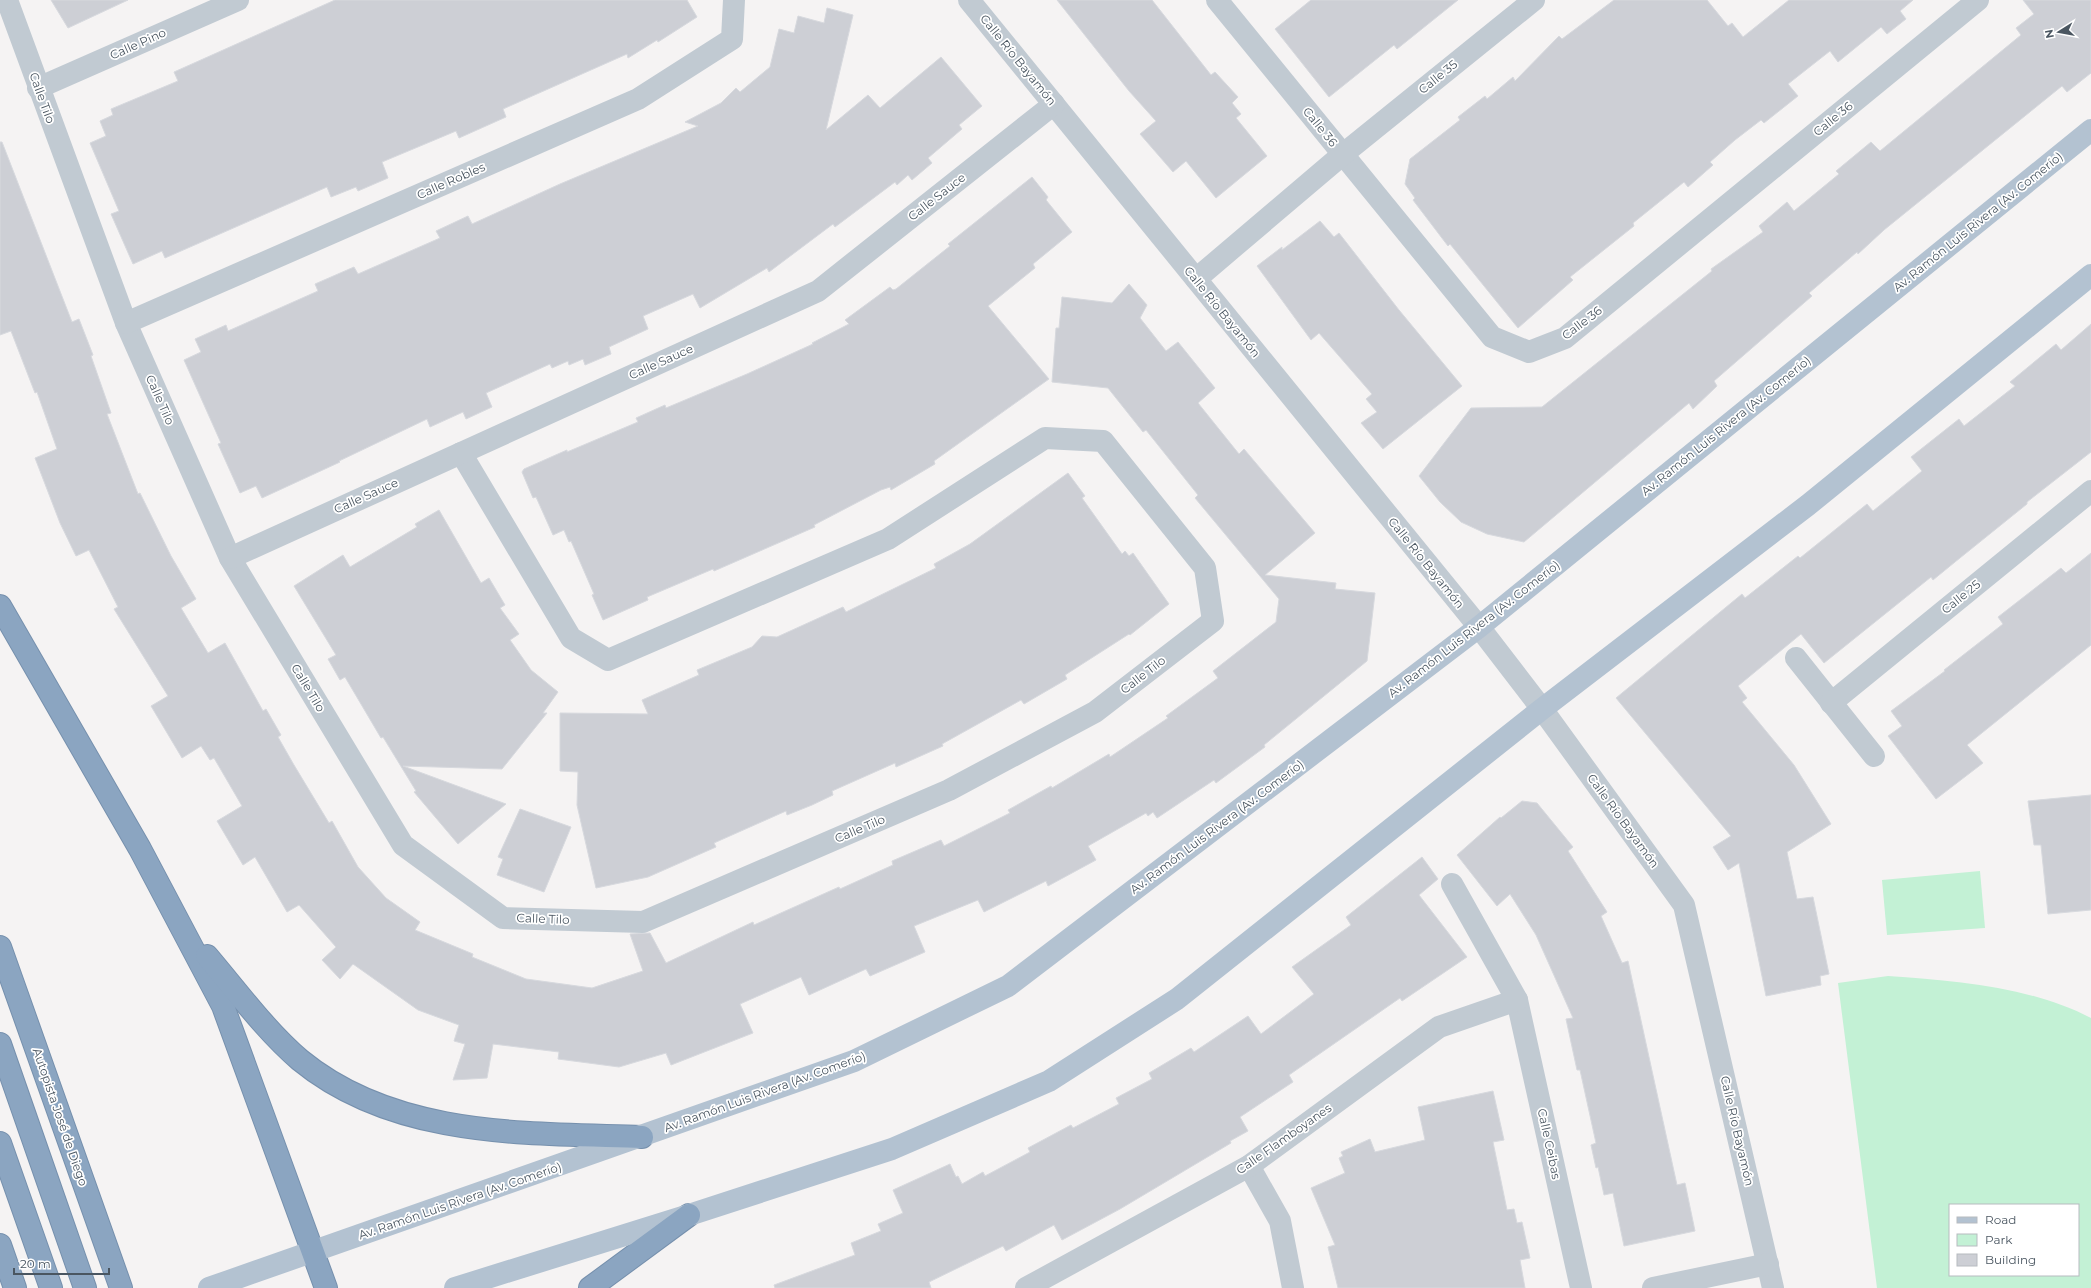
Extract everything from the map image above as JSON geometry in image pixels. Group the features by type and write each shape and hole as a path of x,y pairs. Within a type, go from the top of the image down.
{"highway":[{"path":"0,606 140,849 223,1006 326,1288"},
{"path":"180,924 261,1020 300,1060 347,1091 372,1102 428,1121 494,1130 642,1137"},
{"name":"Autopista José de Diego","path":"0,946 121,1288"},
{"path":"0,1044 85,1288"},
{"path":"0,1143 51,1288"},
{"path":"590,1288 689,1215"},
{"path":"0,1245 15,1288"}],"main road":[{"name":"Av. Ramón Luis Rivera (Av. Comerío)","path":"209,1288 642,1137 854,1061 1008,986 1479,627 2091,130"},
{"path":"455,1288 689,1215 892,1149 1049,1081 1177,999 1542,709 1808,504 2091,275"}],"street":[{"name":"Calle Tilo","path":"7,0 38,88 126,323 230,558 403,845 503,918 643,922 949,790 1095,712 1213,621 1205,568 1103,441 1045,438 888,539 608,660 571,638 461,453"},
{"name":"Calle Pino","path":"38,88 238,0"},
{"name":"Calle Robles","path":"126,323 638,99 732,39 734,0"},
{"name":"Calle Río Bayamón","path":"969,0 1479,627 1542,709 1684,905 1773,1288"},
{"name":"Calle 36","path":"1217,0 1492,337 1530,352 1565,338 1978,0"},
{"name":"Calle 35","path":"1196,279 1342,155 1534,0"},
{"name":"Calle Sauce","path":"230,558 818,291 1054,104"},
{"name":"Calle 25","path":"1831,703 2091,492"},
{"path":"1796,658 1874,756"},
{"name":"Calle Ceibas","path":"1452,884 1517,1000 1581,1288"},
{"name":"Calle Flamboyanes","path":"1026,1288 1249,1166 1439,1027 1517,1000"},
{"path":"1249,1166 1280,1221 1293,1288"},
{"path":"1653,1288 1768,1264"}],"green space":[{"path":"1980,871 1985,928 1887,935 1882,880"},
{"path":"1888,976 1966,983 2017,992 2043,999 2067,1007 2091,1018 2091,1288 1877,1288 1838,983"}],"building":[{"path":"51,0 128,0 68,28"},
{"path":"335,0 687,0 697,17 658,42 657,40 628,58 627,54 503,109 506,117 459,138 456,131 382,162 388,178 358,191 356,187 331,197 327,187 165,258 162,251 133,264 111,214 119,211 90,143 106,136 100,121 113,115 111,109 178,81 174,72"},
{"path":"1057,0 1152,0 1211,75 1215,72 1238,97 1232,103 1241,114 1236,118 1267,156 1216,198 1186,161 1173,172 1140,134 1156,121 1129,91"},
{"path":"1311,0 1458,0 1397,49 1394,45 1329,97 1275,29"},
{"path":"1614,0 1707,0 1728,26 1732,23 1743,37 1789,0 1913,0 1900,11 1906,19 1887,34 1881,27 1838,62 1830,51 1788,84 1798,96 1764,123 1761,120 1735,140 1710,162 1713,165 1688,187 1684,182 1633,223 1634,226 1570,277 1573,280 1518,328 1450,244 1448,246 1413,200 1415,198 1405,184 1410,159 1460,120 1458,117 1485,96 1487,99 1513,77 1515,81 1559,36 1562,39"},
{"path":"2023,0 2091,0 2091,73 2067,92 2062,86 1884,230 1858,254 1857,252 1809,293 1812,296 1714,381 1717,386 1693,409 1689,403 1524,542 1487,534 1461,522 1440,502 1419,476 1471,408 1542,407 1712,271 1711,269 1763,232 1759,226 1787,202 1794,211 1839,174 1836,171 1871,142 1880,151 2021,35 2016,28 2034,14"},
{"path":"827,8 853,15 826,130 868,95 880,108 941,57 982,106 959,125 962,129 928,158 932,163 912,180 908,175 897,185 895,182 835,227 833,224 769,272 767,268 700,308 693,294 643,316 648,329 609,347 611,354 585,365 583,359 569,365 568,361 552,368 550,364 486,393 492,407 466,419 463,412 430,427 427,419 339,461 340,462 262,498 256,486 240,493 218,444 221,443 184,360 201,352 195,339 226,325 228,331 318,291 315,284 354,267 358,274 440,238 436,231 468,216 472,224 560,184 698,126 685,122 721,103 736,88 740,92 770,67 779,29 794,33 798,16 824,23"},
{"path":"0,142 2,142 72,322 79,319 93,355 91,356 111,413 107,414 138,494 140,493 171,556 196,599 181,608 208,653 225,643 263,711 266,709 281,735 278,737 294,765 329,823 332,821 358,867 386,898 420,922 415,930 473,954 472,957 526,979 592,988 643,971 630,934 650,933 666,963 753,922 754,925 839,887 840,889 893,865 892,861 941,840 944,846 1010,813 1008,810 1051,786 1052,788 1109,754 1110,757 1168,718 1166,716 1218,678 1213,671 1276,622 1279,599 1195,498 1198,495 1146,430 1143,432 1108,388 1052,382 1056,328 1059,328 1062,297 1112,303 1129,284 1147,305 1140,318 1166,351 1178,342 1215,388 1198,403 1239,454 1244,449 1315,533 1265,575 1336,583 1335,589 1375,593 1367,661 1264,745 1265,747 1216,783 1214,780 1157,818 1153,812 1148,816 1146,813 1088,846 1096,860 1048,886 1046,881 984,912 978,900 914,926 925,952 870,976 866,969 809,995 801,977 740,1004 753,1033 671,1065 666,1053 619,1067 558,1059 559,1052 493,1044 487,1078 453,1080 465,1044 454,1041 459,1025 418,1010 353,964 340,979 322,960 336,947 299,905 287,912 255,857 243,865 217,821 242,806 214,758 210,760 201,746 182,758 151,706 168,696 114,609 118,607 89,550 76,556 60,523 35,458 57,449 37,392 35,393 11,331 0,335"},
{"path":"1032,177 1048,197 1046,200 1072,232 1033,264 1035,268 988,306 1049,379 934,461 935,464 891,490 890,487 881,490 814,525 815,527 714,571 713,569 647,597 648,600 603,620 592,595 594,594 571,541 569,542 564,530 553,535 536,497 533,498 522,472 524,469 638,422 636,418 665,405 666,408 747,374 813,344 812,343 849,324 845,320 890,287 893,290 896,289 950,246 948,244"},
{"path":"1320,221 1334,237 1339,233 1399,310 1462,386 1383,449 1361,423 1377,412 1366,399 1372,394 1319,333 1311,340 1257,266 1282,247 1282,250"},
{"path":"2091,324 2091,452 2027,502 2027,504 1933,580 1931,577 1824,663 1801,634 1738,686 1747,698 1742,702 1794,765 1831,824 1787,852 1797,899 1813,897 1829,974 1820,976 1821,985 1766,996 1739,863 1728,870 1713,847 1731,836 1616,698 1742,594 1745,598 1798,556 1800,558 1867,504 1873,511 1922,471 1911,457 1959,419 1964,426 2015,386 2010,382 2056,344 2061,350"},
{"path":"1068,473 1085,496 1082,498 1122,554 1125,551 1129,556 1133,553 1169,604 1130,635 1129,634 1065,675 1067,679 1024,704 1021,700 942,744 943,746 896,767 895,763 832,791 833,795 812,805 787,815 786,811 714,843 716,847 648,877 596,888 577,805 578,772 560,771 560,713 648,714 642,700 699,675 697,670 752,647 762,636 777,637 843,607 846,612 936,568 934,564 970,544"},
{"path":"439,510 481,583 489,578 505,605 500,608 519,634 510,640 531,670 558,692 543,713 547,713 502,769 403,766 506,804 458,844 414,792 416,791 383,737 381,738 345,677 340,680 328,659 336,655 294,586 343,555 350,567 417,527 415,524"},
{"path":"2091,553 2091,645 1967,745 1983,763 1936,799 1888,736 1902,726 1891,711 1945,671 1944,670 2003,624 1998,617 2061,568 2066,573"},
{"path":"2091,795 2091,910 2048,914 2041,845 2034,845 2028,801"},
{"path":"1522,801 1537,803 1573,847 1568,851 1607,912 1601,916 1622,963 1628,961 1677,1185 1685,1183 1695,1231 1624,1246 1613,1193 1604,1195 1598,1167 1596,1168 1591,1145 1596,1143 1580,1070 1577,1070 1566,1019 1573,1018 1536,935 1510,894 1497,906 1457,855 1500,817 1501,818"},
{"path":"520,809 571,827 544,892 497,875 503,859 498,857"},
{"path":"1422,857 1438,879 1419,895 1467,957 1402,1001 1400,998 1289,1075 1293,1082 1240,1117 1248,1131 1230,1141 1231,1143 1120,1209 1062,1240 1054,1225 1006,1251 1003,1246 929,1282 931,1288 775,1288 774,1285 855,1255 851,1243 881,1231 878,1224 903,1213 893,1190 950,1164 956,1177 958,1176 962,1184 983,1172 985,1176 1030,1152 1028,1148 1071,1125 1073,1128 1119,1104 1116,1098 1152,1079 1149,1073 1191,1048 1194,1052 1248,1016 1261,1034 1314,994 1292,967 1351,925 1346,917"},
{"path":"1493,1091 1504,1140 1493,1142 1507,1210 1514,1209 1517,1223 1522,1222 1530,1258 1520,1260 1525,1288 1338,1288 1328,1247 1335,1245 1311,1188 1345,1173 1339,1158 1343,1156 1341,1152 1370,1139 1375,1152 1425,1140 1418,1107"}]}
